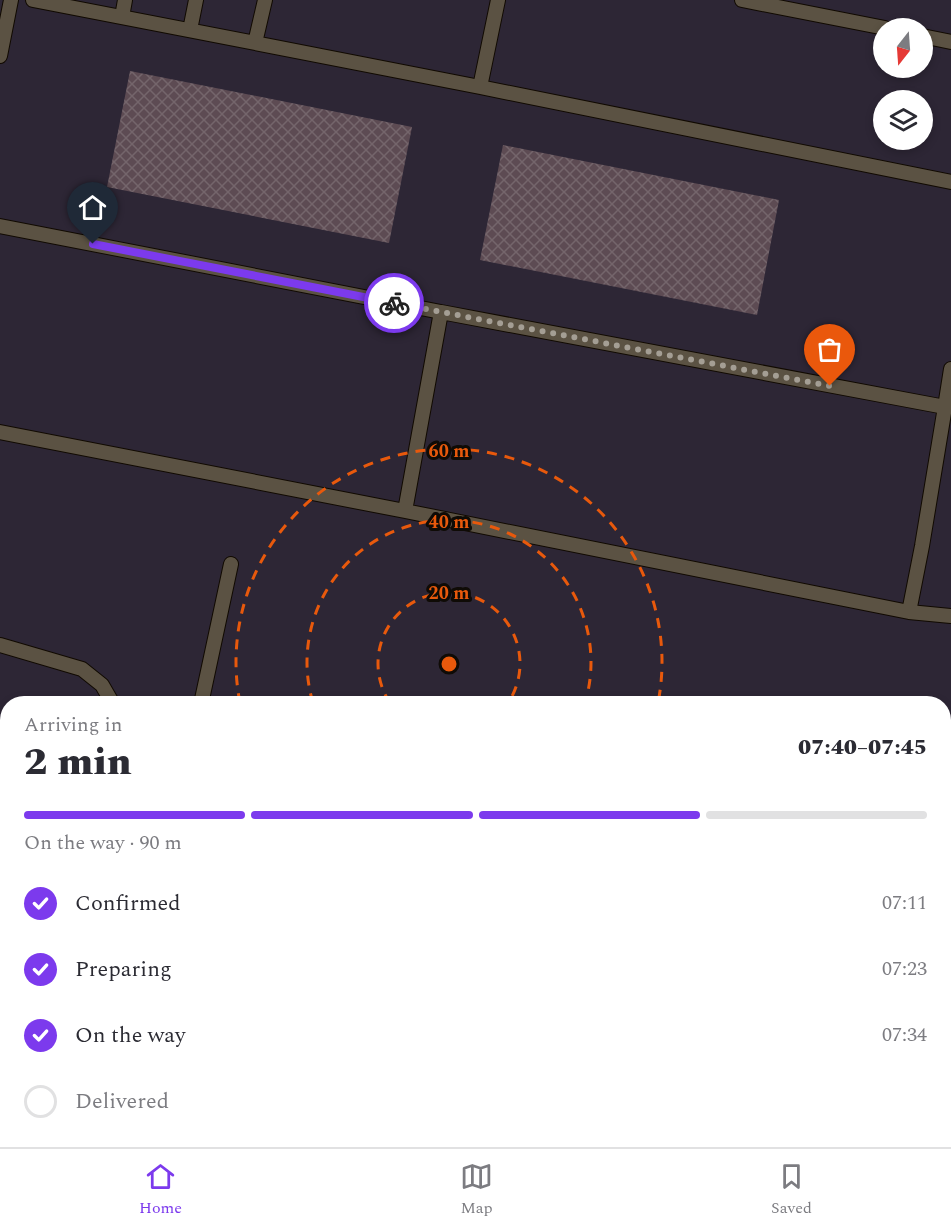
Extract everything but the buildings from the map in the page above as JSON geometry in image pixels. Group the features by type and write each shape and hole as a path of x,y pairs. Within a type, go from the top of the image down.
{"lane":[{"path":"0,56 11,0"},
{"path":"33,0 480,87 951,183"},
{"path":"122,17 125,0"},
{"path":"190,30 196,0"},
{"path":"255,43 264,0"},
{"path":"480,87 498,0"},
{"path":"742,0 873,26"},
{"path":"933,38 951,42"},
{"path":"0,226 945,407"},
{"path":"405,511 441,312"},
{"path":"909,612 951,369"},
{"path":"0,432 909,612 951,616"},
{"path":"203,696 231,564"},
{"path":"0,645 82,669 102,685 108,696"}],"shaded area":[{"path":"0,0 951,0 951,696 0,696"}],"way so far":[{"path":"394,303 830,386"}],"route":[{"path":"93,244 394,303"}]}
